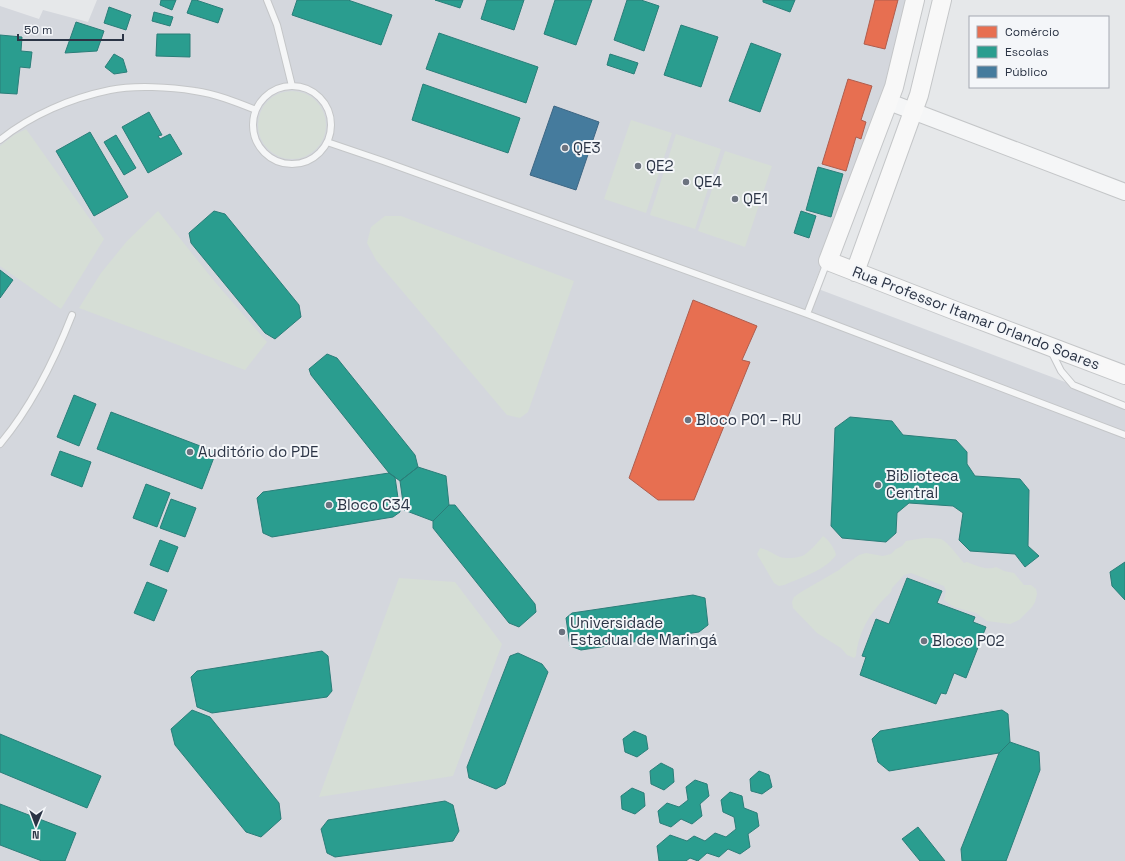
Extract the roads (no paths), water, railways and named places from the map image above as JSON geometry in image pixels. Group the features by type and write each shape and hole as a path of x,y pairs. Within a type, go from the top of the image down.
{"main road":[{"path":"828,261 894,87 915,0"},
{"path":"855,272 914,110 921,88 942,0"},
{"name":"Rua Professor Itamar Orlando Soares","path":"828,261 1125,376"}],"street":[{"path":"889,102 914,110 1125,192"}],"lane":[{"path":"267,0 277,25 292,86"},
{"path":"292,86 313,92 322,100 328,109 331,120 331,131 327,142 313,158 292,164 275,160 267,155 259,146 254,134 253,126 256,110 262,100 270,93 280,88 292,86"},
{"path":"0,140 32,119 66,102 111,90 152,87 196,91 229,100 256,110"},
{"path":"327,142 807,314 1125,435"},
{"path":"807,314 828,261"},
{"path":"0,444 14,428 43,380 60,347 72,315"},
{"path":"1048,346 1061,371 1073,385 1125,406"}],"place":[{"name":"QE3","path":"565,148"},
{"name":"QE2","path":"638,166"},
{"name":"QE4","path":"686,182"},
{"name":"QE1","path":"735,199"},
{"name":"Bloco P01 – RU","path":"688,420"},
{"name":"Auditório do PDE","path":"190,452"},
{"name":"Biblioteca Central","path":"878,485"},
{"name":"Bloco C34","path":"329,505"},
{"name":"Universidade Estadual de Maringá","path":"562,632"},
{"name":"Bloco P02","path":"924,641"}]}
